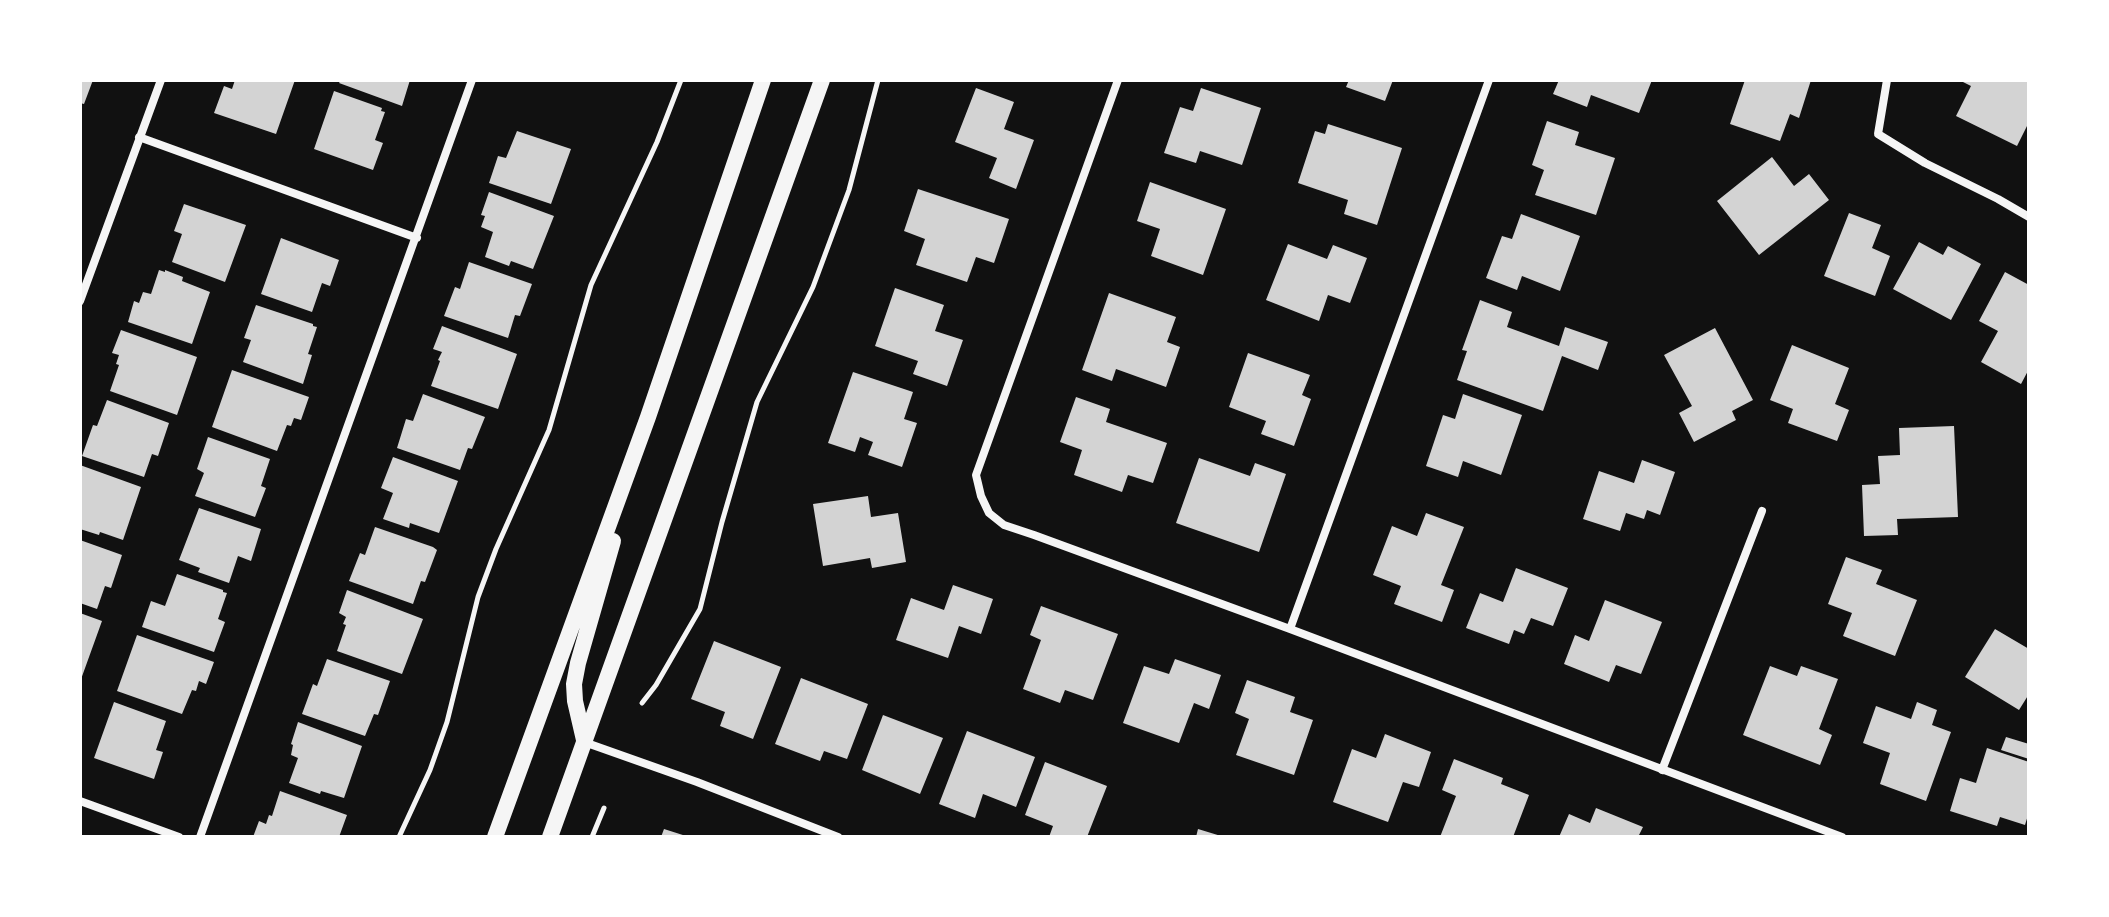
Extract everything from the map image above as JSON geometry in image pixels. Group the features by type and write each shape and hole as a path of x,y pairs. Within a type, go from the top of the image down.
{"main road":[{"path":"495,837 648,417 763,80"},
{"path":"550,837 822,80"},
{"path":"584,742 575,701 578,663 648,417"}],"street":[{"path":"80,301 161,80"},
{"path":"200,837 472,80"},
{"path":"1118,80 976,475 989,513 1004,525 1842,837"},
{"path":"1290,629 1489,80"},
{"path":"1887,80 1878,134 1925,163 2029,217"},
{"path":"139,137 417,238"},
{"path":"1662,770 1762,511"},
{"path":"584,742 838,837"},
{"path":"80,801 179,837"},
{"path":"807,837 811,827"}],"path":[{"path":"399,837 430,770 447,722 478,597 549,430 591,285 657,142 681,80"},
{"path":"642,703 656,685 700,609 757,402 818,274 849,190 878,80"},
{"path":"592,837 604,808"}],"building":[{"path":"80,80 93,80 84,104 80,103"},
{"path":"235,80 295,80 276,134 214,113 224,86 232,89"},
{"path":"341,80 410,80 402,106 339,83"},
{"path":"1349,80 1393,80 1385,101 1346,87"},
{"path":"1559,80 1652,80 1639,113 1591,95 1587,107 1553,94"},
{"path":"1745,80 1811,80 1799,118 1790,114 1780,141 1730,124"},
{"path":"1959,80 2029,80 2029,122 2017,146 1956,116 1971,86"},
{"path":"976,88 1014,102 1004,129 1034,140 1016,189 989,178 997,158 955,142"},
{"path":"1201,88 1261,108 1242,165 1200,151 1196,163 1164,153 1180,107 1193,111"},
{"path":"334,91 382,108 381,111 385,112 375,140 383,143 373,170 314,149"},
{"path":"1547,121 1579,132 1575,145 1615,158 1596,215 1535,195 1544,170 1532,165"},
{"path":"1328,124 1402,148 1377,225 1344,214 1348,200 1298,183 1315,131 1325,134"},
{"path":"517,131 571,149 551,204 489,183 498,156 506,158"},
{"path":"1772,157 1794,186 1809,174 1829,200 1759,255 1717,201"},
{"path":"1150,182 1226,209 1203,275 1151,256 1160,229 1137,221"},
{"path":"918,189 1009,219 994,263 976,257 967,282 916,265 925,239 904,231"},
{"path":"489,192 554,216 533,269 511,261 509,266 485,257 493,232 481,227 485,216 481,215"},
{"path":"184,204 246,225 225,282 172,262 182,234 174,231"},
{"path":"1849,213 1881,225 1872,248 1890,256 1875,296 1824,276"},
{"path":"1521,214 1580,236 1560,291 1522,276 1517,290 1486,278 1502,236 1512,239"},
{"path":"281,238 339,260 330,286 322,283 312,312 261,294"},
{"path":"1919,242 1943,255 1948,246 1981,264 1951,320 1893,289"},
{"path":"1288,244 1327,259 1333,245 1367,258 1350,303 1328,295 1319,321 1266,300"},
{"path":"469,262 532,284 520,316 515,315 508,338 444,316 455,287 460,289"},
{"path":"159,270 183,277 182,281 210,292 192,344 128,322 134,301 139,303 143,292 151,294"},
{"path":"2005,272 2029,285 2029,369 2021,384 1981,362 1998,331 1979,321"},
{"path":"895,288 944,305 935,331 963,340 947,386 913,374 918,361 875,346"},
{"path":"1109,293 1176,317 1167,342 1180,347 1166,387 1116,369 1112,381 1082,370"},
{"path":"1480,300 1512,312 1507,327 1559,346 1565,327 1608,342 1598,370 1562,356 1543,411 1457,380 1467,351 1462,350"},
{"path":"256,305 317,327 303,384 243,362 251,340 244,338"},
{"path":"442,326 517,354 498,409 431,386 442,352 433,349"},
{"path":"1715,328 1753,400 1732,411 1736,420 1694,442 1679,413 1692,406 1664,355"},
{"path":"121,330 197,357 177,415 110,391 119,365 116,364 119,355 112,353"},
{"path":"1792,345 1849,368 1835,404 1849,410 1837,441 1788,423 1793,409 1770,400"},
{"path":"1248,353 1310,375 1302,395 1311,399 1294,446 1261,434 1266,421 1229,407"},
{"path":"232,370 309,397 301,420 294,418 291,426 287,425 277,451 212,427"},
{"path":"853,372 913,392 904,419 917,423 902,467 868,455 873,442 860,437 855,452 828,443"},
{"path":"423,394 485,417 460,470 397,448 406,419 413,421"},
{"path":"1463,394 1522,415 1501,475 1463,461 1458,477 1426,466 1443,415 1455,419"},
{"path":"1076,397 1110,409 1106,422 1167,443 1153,483 1128,475 1122,492 1074,475 1082,450 1060,442"},
{"path":"107,400 169,423 158,456 152,454 144,477 82,456 93,425 97,426"},
{"path":"1954,426 1958,517 1897,519 1898,535 1864,536 1862,485 1880,484 1878,456 1900,455 1899,428"},
{"path":"208,437 270,459 261,486 266,488 255,517 195,496 204,473 197,469"},
{"path":"393,457 458,481 439,533 410,523 409,528 383,519 393,493 381,488"},
{"path":"1199,458 1250,476 1255,463 1286,474 1259,552 1176,523"},
{"path":"1642,460 1675,472 1660,515 1647,510 1644,519 1626,513 1620,531 1583,519 1599,471 1634,483"},
{"path":"80,465 141,487 123,540 80,529"},
{"path":"868,496 871,517 898,513 906,562 872,568 870,558 823,566 813,504"},
{"path":"199,508 261,529 251,561 238,556 229,583 198,572 200,568 179,560"},
{"path":"1426,513 1464,527 1441,585 1454,590 1442,622 1394,604 1401,586 1373,575 1392,526 1417,536"},
{"path":"375,527 437,550 413,604 349,581 360,553 365,555"},
{"path":"80,540 122,555 111,588 105,586 97,609 80,603"},
{"path":"1846,557 1882,570 1876,584 1917,600 1895,656 1843,636 1852,613 1828,604"},
{"path":"1516,568 1568,588 1553,626 1531,618 1524,634 1514,630 1509,644 1466,628 1480,593 1503,602"},
{"path":"177,574 227,593 218,619 225,622 214,652 142,627 151,601 165,606"},
{"path":"953,585 993,599 981,634 959,626 948,658 896,640 911,598 944,610"},
{"path":"347,590 423,619 402,674 337,651 346,625 343,624 346,617 339,613"},
{"path":"1605,600 1662,622 1641,674 1616,665 1609,682 1564,664 1575,635 1589,641"},
{"path":"1041,606 1118,634 1093,700 1065,690 1060,703 1023,689 1041,640 1030,635"},
{"path":"80,613 102,621 80,682"},
{"path":"1995,629 2029,649 2029,694 2019,710 1965,677"},
{"path":"137,635 214,662 206,684 199,681 182,714 117,691"},
{"path":"714,641 781,667 753,739 720,726 725,712 691,699"},
{"path":"327,659 390,681 378,715 374,714 365,736 302,714 313,684 317,686"},
{"path":"1175,659 1221,675 1209,709 1194,703 1179,743 1123,723 1144,666 1169,674"},
{"path":"1770,666 1797,676 1801,666 1838,679 1819,729 1832,735 1820,765 1743,735"},
{"path":"801,678 868,704 847,759 824,751 820,761 775,744"},
{"path":"1247,680 1295,697 1290,712 1313,720 1294,775 1236,755 1249,719 1235,713"},
{"path":"114,702 166,721 156,750 163,752 154,779 94,758"},
{"path":"1917,702 1937,710 1932,725 1951,732 1926,801 1880,784 1890,753 1863,743 1876,706 1911,719"},
{"path":"883,715 943,738 920,794 862,770"},
{"path":"298,722 362,746 344,798 321,791 320,794 289,783 298,758 291,755 291,744"},
{"path":"967,731 1035,757 1016,807 983,794 975,818 939,804"},
{"path":"1385,734 1431,752 1419,787 1403,782 1388,822 1333,802 1352,749 1376,758"},
{"path":"2006,737 2029,744 2029,759 2001,750"},
{"path":"1987,748 2029,762 2029,812 2025,825 2000,817 1997,826 1950,811 1960,778 1976,783"},
{"path":"1454,759 1503,778 1501,784 1529,795 1513,837 1440,837 1456,796 1442,790"},
{"path":"1045,762 1107,786 1087,837 1049,837 1053,826 1025,815"},
{"path":"280,791 347,815 339,837 253,837 259,821 266,824 269,815 272,816"},
{"path":"1596,808 1643,827 1638,837 1559,837 1569,814 1590,823"},
{"path":"664,829 686,836 686,837 661,837"},
{"path":"1198,829 1221,836 1221,837 1196,837"}]}
